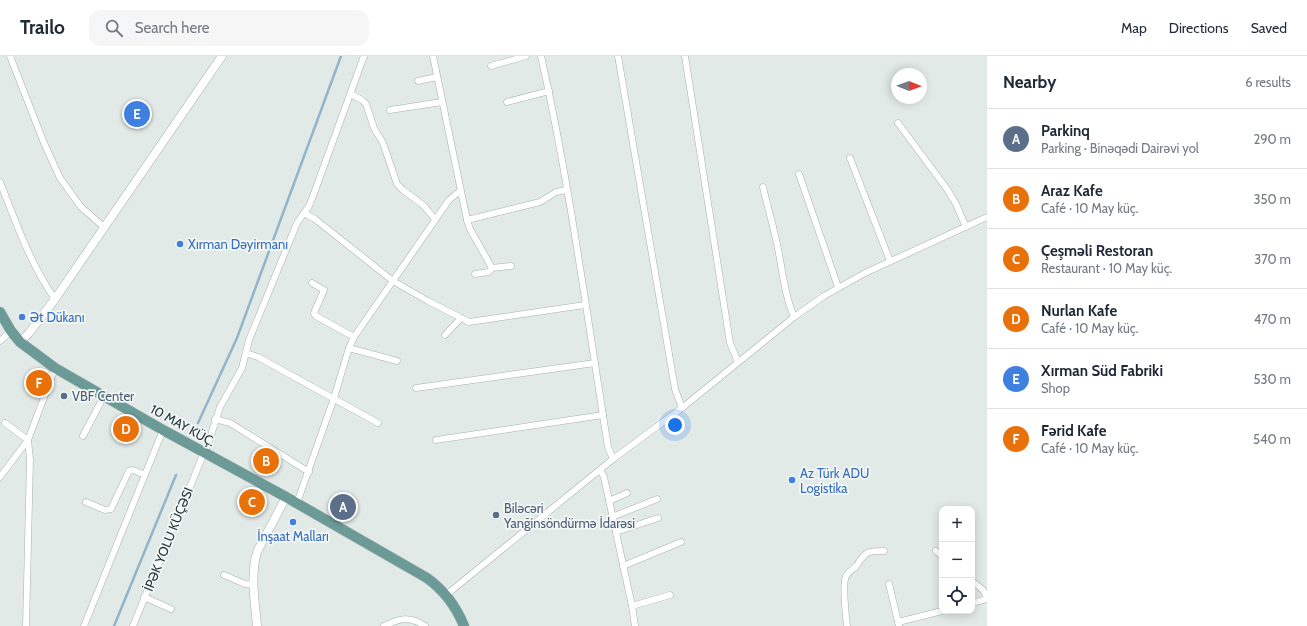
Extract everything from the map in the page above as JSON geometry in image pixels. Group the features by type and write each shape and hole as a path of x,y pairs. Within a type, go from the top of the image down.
{"main road":[{"name":"10 MAY KÜÇ.","path":"0,312 11,331 20,342 55,368 163,430 297,503 427,578 437,585 446,595 460,615 464,626"}],"street":[{"path":"10,56 44,143 60,178 80,207 104,228"},
{"path":"20,342 29,333 55,299 222,56"},
{"name":"İPƏK YOLU KÜÇƏSI","path":"133,626 210,438 220,407 242,368 248,340 297,222 304,213 313,196 364,56"},
{"path":"433,56 466,220 492,268"},
{"path":"491,66 526,56"},
{"path":"541,56 566,190 608,447 613,459"},
{"path":"618,56 676,389 682,408"},
{"path":"685,56 730,343 738,362"},
{"path":"418,80 437,77"},
{"path":"507,102 548,92"},
{"path":"351,94 366,104 374,128 383,143 396,184 423,205 435,219"},
{"path":"390,110 442,102"},
{"path":"898,123 947,189 956,204 966,227"},
{"path":"850,158 890,261"},
{"path":"799,174 838,287"},
{"path":"0,182 35,266 43,283 55,299"},
{"path":"763,187 779,253 789,306 794,317"},
{"path":"466,220 540,202 556,192 566,190"},
{"path":"297,503 309,472 349,348 354,337 448,200 460,191"},
{"path":"304,213 315,219 393,281 461,318 474,322 585,305"},
{"path":"446,595 613,459 682,408 794,317 838,287 890,261 987,217"},
{"path":"475,274 489,272 492,268 511,266"},
{"path":"312,283 324,290 314,313 316,316 354,337"},
{"path":"445,335 461,318"},
{"path":"0,341 11,331"},
{"path":"349,348 397,361"},
{"path":"246,353 258,356 378,423"},
{"path":"416,388 595,363"},
{"path":"0,477 28,440 55,368"},
{"path":"83,436 104,396"},
{"path":"436,440 603,415"},
{"path":"215,419 230,423 309,472"},
{"path":"5,423 28,440 30,459 26,626"},
{"path":"84,626 163,430"},
{"path":"86,502 105,510 112,509 130,471 133,470 145,474"},
{"path":"600,470 604,477 635,626"},
{"path":"609,501 627,493"},
{"path":"257,626 254,565 257,552 286,497"},
{"path":"612,516 657,499"},
{"path":"616,532 658,518"},
{"path":"623,566 681,542"},
{"path":"847,626 844,583 846,576 855,567 865,553 870,551 884,551"},
{"path":"224,575 245,584 254,585"},
{"path":"975,583 983,590 987,598 975,602"},
{"path":"889,584 899,624 939,612"},
{"path":"632,606 670,595"},
{"path":"144,597 171,609"},
{"path":"384,626 401,619 413,619 425,626"}],"waterway":[{"path":"198,423 237,338 341,56"},
{"path":"114,626 176,475"}],"place":[{"name":"Xırman Süd Fabriki","path":"137,114"},
{"name":"Xırman Dəyirmanı","path":"180,244"},
{"name":"Ət Dükanı","path":"22,317"},
{"name":"Fərid Kafe","path":"39,383"},
{"name":"VBF Center","path":"64,396"},
{"name":"Nurlan Kafe","path":"126,429"},
{"name":"Araz Kafe","path":"266,461"},
{"name":"Az Türk ADU Logistika","path":"792,480"},
{"name":"Çeşməli Restoran","path":"252,502"},
{"name":"Parkinq","path":"343,507"},
{"name":"Biləcəri Yanğinsöndürmə İdarəsi","path":"496,515"},
{"name":"İnşaat Malları","path":"293,522"}]}
